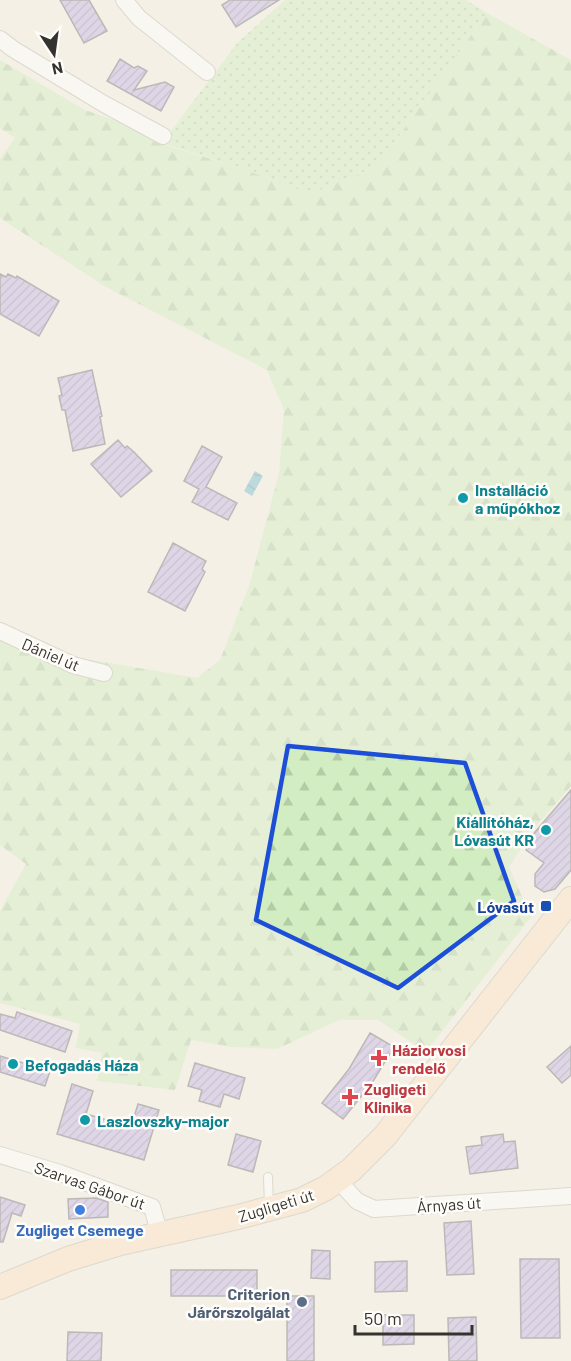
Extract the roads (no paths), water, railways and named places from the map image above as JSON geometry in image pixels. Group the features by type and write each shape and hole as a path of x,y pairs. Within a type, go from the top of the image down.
{"street":[{"path":"124,0 139,18 207,72"},
{"path":"0,39 104,104 163,136"},
{"name":"Dániel út","path":"0,631 73,665 104,672"},
{"name":"Zugligeti út","path":"0,1287 68,1259 120,1243 269,1210 308,1198 338,1180 385,1136 571,899"},
{"name":"Szarvas Gábor út","path":"0,1155 100,1187 152,1207 160,1235"},
{"name":"Árnyas út","path":"338,1180 357,1202 374,1209 571,1196"}],"lane":[{"path":"268,1177 269,1210"}],"water":[{"path":"255,471 263,476 252,496 244,491"}],"place":[{"name":"Installáció a műpókhoz","path":"463,498"},
{"name":"Kiállítóház, Lóvasút KR","path":"546,830"},
{"name":"Lóvasút","path":"546,906"},
{"name":"Háziorvosi rendelő","path":"379,1058"},
{"name":"Befogadás Háza","path":"13,1064"},
{"name":"Zugligeti Klinika","path":"350,1097"},
{"name":"Laszlovszky-major","path":"85,1120"},
{"name":"Zugliget Csemege","path":"80,1210"},
{"name":"Criterion Járőrszolgálat","path":"302,1302"}]}
